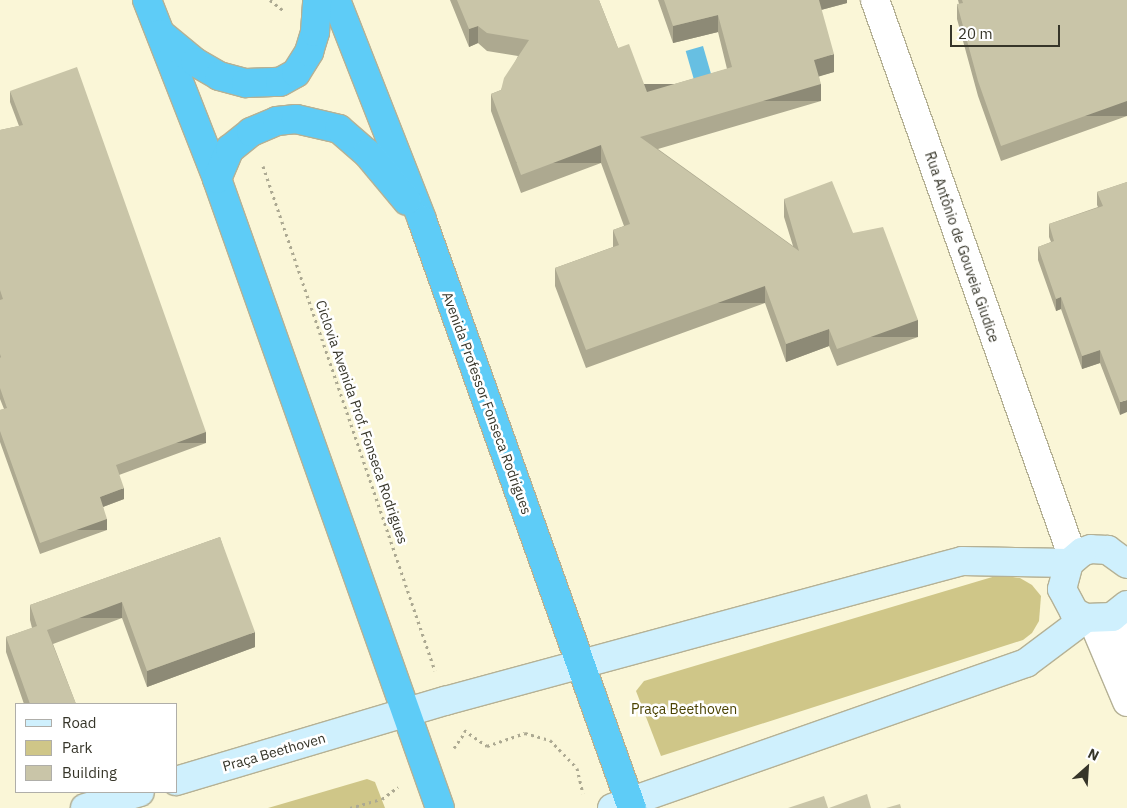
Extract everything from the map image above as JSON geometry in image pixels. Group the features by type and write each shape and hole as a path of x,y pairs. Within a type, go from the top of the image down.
{"highway":[{"path":"147,0 217,179 440,808"},
{"path":"158,32 195,62 219,76 246,83 280,82 296,73 309,52 315,32 318,0"},
{"name":"Avenida Professor Fonseca Rodrigues","path":"336,0 422,220 581,666 625,806"},
{"path":"217,179 230,149 251,132 277,121 296,119 339,129 367,153 422,220"}],"street":[{"name":"Rua Antônio de Gouveia Giudice","path":"875,0 1048,494 1078,557"},
{"name":"Praça Beethoven","path":"178,780 445,701 581,666 962,561 1078,557 1108,550 1126,560"},
{"path":"1078,557 1062,588 1074,612 1089,619 1112,618 1124,609"},
{"path":"1124,609 1126,700"},
{"path":"1089,619 1126,700"},
{"path":"625,806 1026,663 1089,619"},
{"path":"85,808 137,793"}],"path":[{"path":"270,0 293,18 309,52"},
{"name":"Ciclovia Avenida Prof. Fonseca Rodrigues","path":"251,132 445,701 465,732 487,746 524,733 550,740 577,768 585,800"}],"green space":[{"name":"Praça Beethoven","path":"999,575 1020,578 1032,585 1041,596 1039,621 1032,633 1023,640 661,756 636,691 644,681"},
{"path":"367,779 375,782 385,808 268,808"}],"water":[{"path":"703,46 713,81 696,86 686,51"}],"building":[{"path":"457,0 599,0 618,48 629,44 647,92 732,67 718,15 673,26 664,0 819,0 834,54 814,60 821,84 640,137 799,251 784,199 832,181 853,233 883,227 918,320 837,349 829,329 786,344 765,286 586,350 555,268 619,245 613,230 630,224 601,145 521,175 491,94 501,90 504,78 529,40 487,33 478,26 469,29"},
{"path":"962,0 1127,0 1127,101 1001,146 978,81 957,4 963,3"},
{"path":"77,67 206,432 116,465 124,488 100,497 107,519 40,543 0,431 0,410 7,408 0,388 0,300 3,299 0,290 0,130 23,125 10,91"},
{"path":"1127,182 1127,400 1120,402 1100,350 1082,356 1061,297 1056,299 1038,247 1054,241 1049,224 1103,206 1097,192"},
{"path":"220,537 255,632 147,671 122,602 47,630 76,703 30,703 6,637 37,626 30,605"},
{"path":"867,794 871,808 829,808"},
{"path":"824,796 828,808 788,808"},
{"path":"900,804 901,808 886,808"}]}
